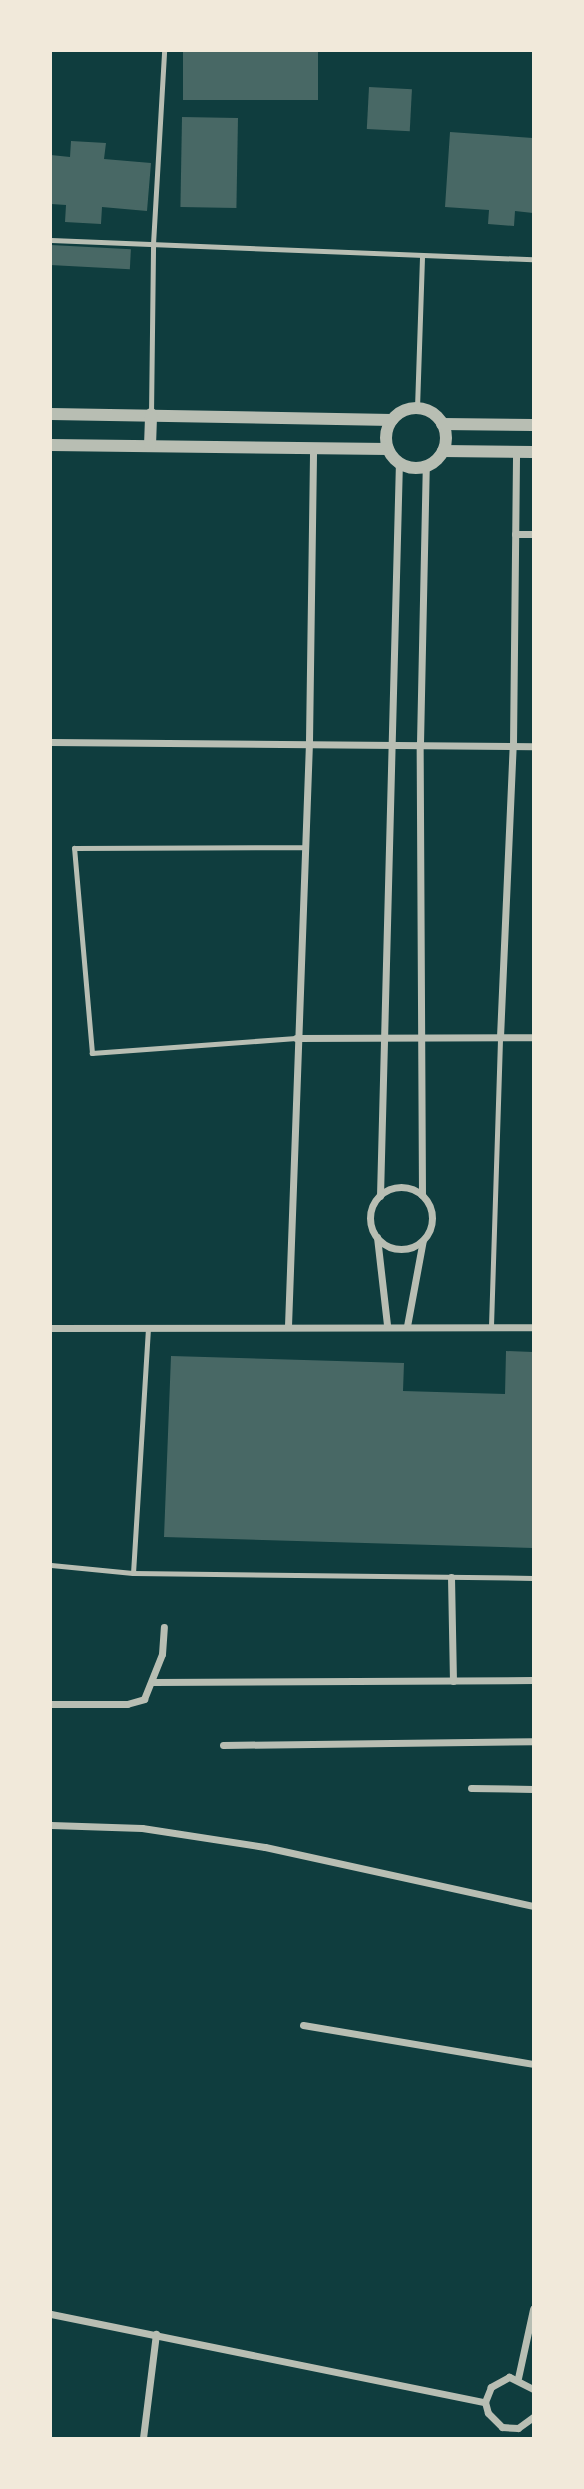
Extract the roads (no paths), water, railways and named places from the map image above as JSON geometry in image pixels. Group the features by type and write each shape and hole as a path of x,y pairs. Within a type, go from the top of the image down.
{"street":[{"path":"417,408 432,412 442,424 447,438 443,451 426,467 413,468 398,463 388,449 386,433 392,420 403,411 417,408"},
{"path":"51,414 392,420"},
{"path":"150,446 151,414"},
{"path":"442,424 533,425"},
{"path":"51,445 388,449"},
{"path":"288,1326 296,1038 309,741 313,449"},
{"path":"443,451 533,452"},
{"path":"500,1037 513,745 516,452"},
{"path":"387,1325 377,1237 370,1219 380,1196 398,463"},
{"path":"407,1326 423,1240 432,1212 422,1195 419,1040 420,743 426,467"},
{"path":"515,534 533,534"},
{"path":"51,742 309,741 533,746"},
{"path":"296,1038 385,1041 533,1037"},
{"path":"380,1196 402,1187 422,1195"},
{"path":"377,1237 394,1248 423,1240"},
{"path":"51,1328 387,1325 533,1327"},
{"path":"451,1577 453,1681"},
{"path":"51,1704 127,1704 144,1699 153,1682 164,1628"},
{"path":"153,1682 533,1680"},
{"path":"223,1745 533,1741"},
{"path":"471,1788 533,1788"},
{"path":"51,1825 142,1828 265,1847 533,1906"},
{"path":"303,2025 533,2064"},
{"path":"518,2378 533,2309"},
{"path":"51,2314 485,2402"},
{"path":"143,2438 156,2334"},
{"path":"485,2402 498,2381 518,2378 533,2389"},
{"path":"485,2402 493,2421 511,2429"},
{"path":"509,2438 511,2429 533,2417"}],"lane":[{"path":"151,414 153,244 164,51"},
{"path":"51,240 533,259"},
{"path":"417,408 422,255"},
{"path":"296,1038 92,1053 74,848 305,846"},
{"path":"491,1326 500,1037"},
{"path":"132,1573 148,1328"},
{"path":"51,1565 132,1573 533,1578"}]}
